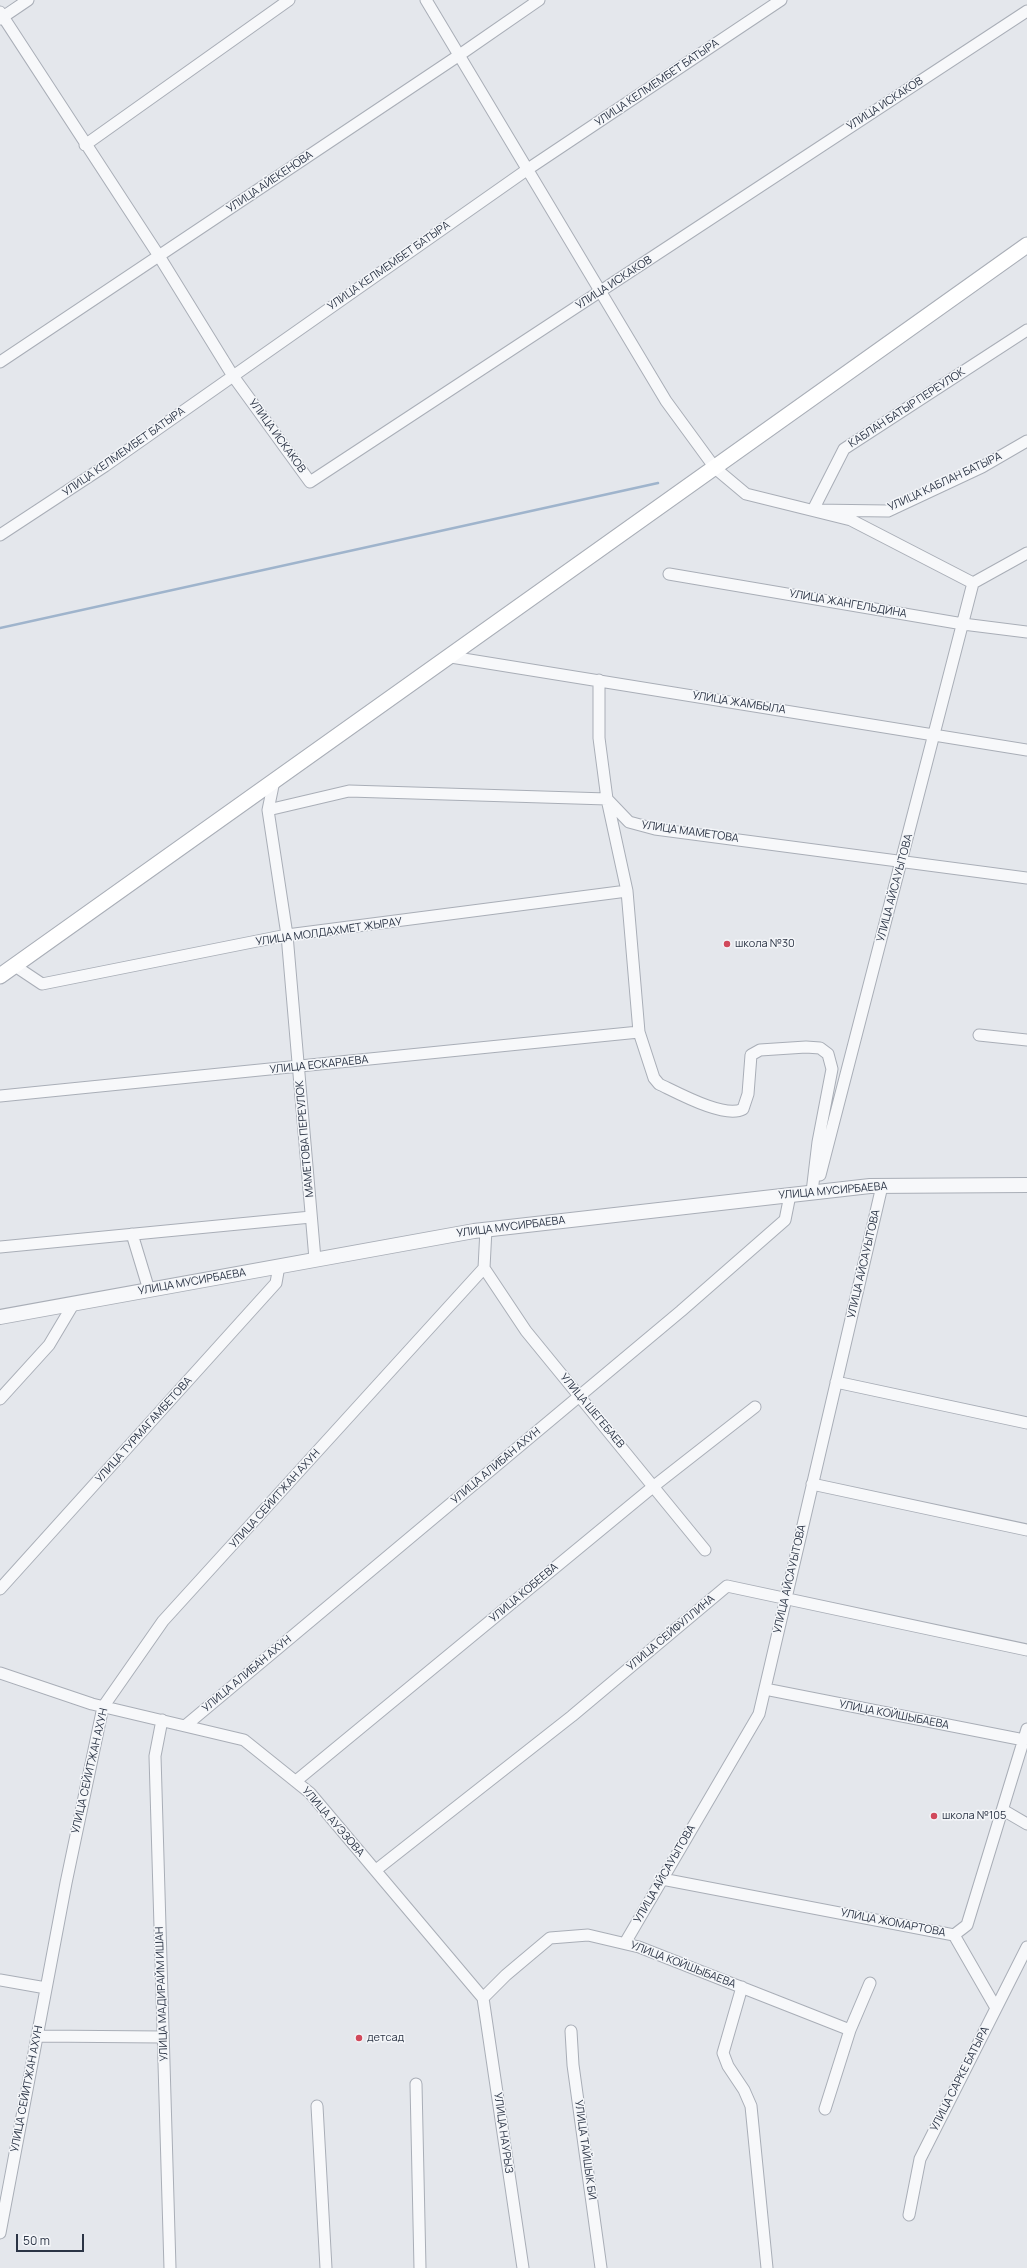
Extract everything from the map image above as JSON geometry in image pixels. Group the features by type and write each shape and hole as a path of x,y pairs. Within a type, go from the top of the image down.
{"main road":[{"path":"0,976 451,657 1027,245"}],"street":[{"path":"28,0 1,16 159,256 233,376"},
{"path":"85,145 289,0"},
{"path":"426,0 458,56 528,169 666,401 715,468 746,494 850,520 973,583 1027,553"},
{"name":"УЛИЦА АЙЕКЕНОВА","path":"0,362 458,56 539,0"},
{"name":"УЛИЦА КЕЛМЕМБЕТ БАТЫРА","path":"0,536 106,466 528,169 781,0"},
{"name":"УЛИЦА ИСКАКОВ","path":"233,376 310,482 1027,10"},
{"name":"КАБЛАН БАТЫР ПЕРЕУЛОК","path":"813,510 844,449 1027,330"},
{"name":"УЛИЦА КАБЛАН БАТЫРА","path":"813,510 888,511 982,467 1027,441"},
{"name":"УЛИЦА ЖАНГЕЛЬДИНА","path":"669,574 963,624 1027,632"},
{"name":"УЛИЦА АЙСАУЫТОВА","path":"814,1192 902,860 973,583"},
{"name":"УЛИЦА ЖАМБЫЛА","path":"451,657 1027,750"},
{"path":"598,680 599,738 607,799 627,891 639,1032 654,1078 659,1084 726,1111 738,1112 743,1109 748,1094 751,1055 760,1050 806,1047 820,1048 828,1054 832,1069 818,1142 814,1192"},
{"name":"МАМЕТОВА ПЕРЕУЛОК","path":"274,781 268,810 287,935 315,1260"},
{"path":"268,810 349,791 607,799"},
{"name":"УЛИЦА МАМЕТОВА","path":"607,799 629,822 655,829 902,860 1027,878"},
{"name":"УЛИЦА МОЛДАХМЕТ ЖЫРАУ","path":"15,966 42,984 287,935 627,891"},
{"name":"УЛИЦА ЕСКАРАЕВА","path":"0,1096 639,1032"},
{"path":"979,1035 1027,1040"},
{"name":"УЛИЦА МУСИРБАЕВА","path":"0,1317 486,1229 790,1194 882,1186 1027,1185"},
{"name":"УЛИЦА АЙСАУЫТОВА","path":"625,1944 759,1714 882,1186"},
{"name":"УЛИЦА АЛИБАН АХУН","path":"185,1726 681,1311 785,1220 790,1194"},
{"path":"0,1247 311,1217"},
{"path":"484,1268 486,1229"},
{"path":"132,1234 149,1290"},
{"name":"УЛИЦА ТУРМАГАМБЕТОВА","path":"0,1589 276,1283 280,1266"},
{"name":"УЛИЦА ШЕГЕБАЕВ","path":"484,1268 526,1331 706,1550"},
{"name":"УЛИЦА СЕЙИТЖАН АХУН","path":"0,2233 46,1988 103,1706 163,1621 484,1268"},
{"path":"0,1399 48,1345 74,1303"},
{"path":"836,1382 1027,1423"},
{"name":"УЛИЦА КОБЕЕВА","path":"296,1781 654,1486 755,1407"},
{"path":"812,1484 1027,1530"},
{"name":"УЛИЦА СЕЙФУЛЛИНА","path":"376,1870 572,1716 727,1586 1027,1650"},
{"name":"УЛИЦА АУЭЗОВА","path":"0,1673 103,1706 244,1740 310,1792 483,1998"},
{"name":"УЛИЦА КОЙШЫБАЕВА","path":"765,1689 1024,1740"},
{"name":"УЛИЦА МАДИРАЙМ ИШАН","path":"162,1720 155,1756 170,2268"},
{"name":"УЛИЦА ЖОМАРТОВА","path":"662,1879 954,1935 967,1925 1027,1729"},
{"path":"1003,1810 1027,1824"},
{"name":"УЛИЦА КОЙШЫБАЕВА","path":"483,1998 506,1975 550,1938 588,1935 639,1947 850,2030"},
{"path":"954,1935 996,2008"},
{"name":"УЛИЦА САРКЕ БАТЫРА","path":"909,2216 920,2159 1027,1947"},
{"path":"0,1980 46,1988"},
{"path":"825,2109 850,2030 870,1982"},
{"path":"742,1987 723,2053 728,2066 744,2090 751,2106 767,2268"},
{"name":"УЛИЦА НАУРЫЗ","path":"483,1998 523,2268"},
{"name":"УЛИЦА ТАЙШЫК БИ","path":"571,2031 573,2065 601,2268"},
{"path":"37,2036 163,2037"},
{"path":"416,2084 420,2268"},
{"path":"316,2106 326,2268"}],"waterway":[{"path":"0,628 658,483"}],"place":[{"name":"школа №30","path":"727,944"},
{"name":"школа №105","path":"934,1816"},
{"name":"детсад","path":"359,2038"}]}
